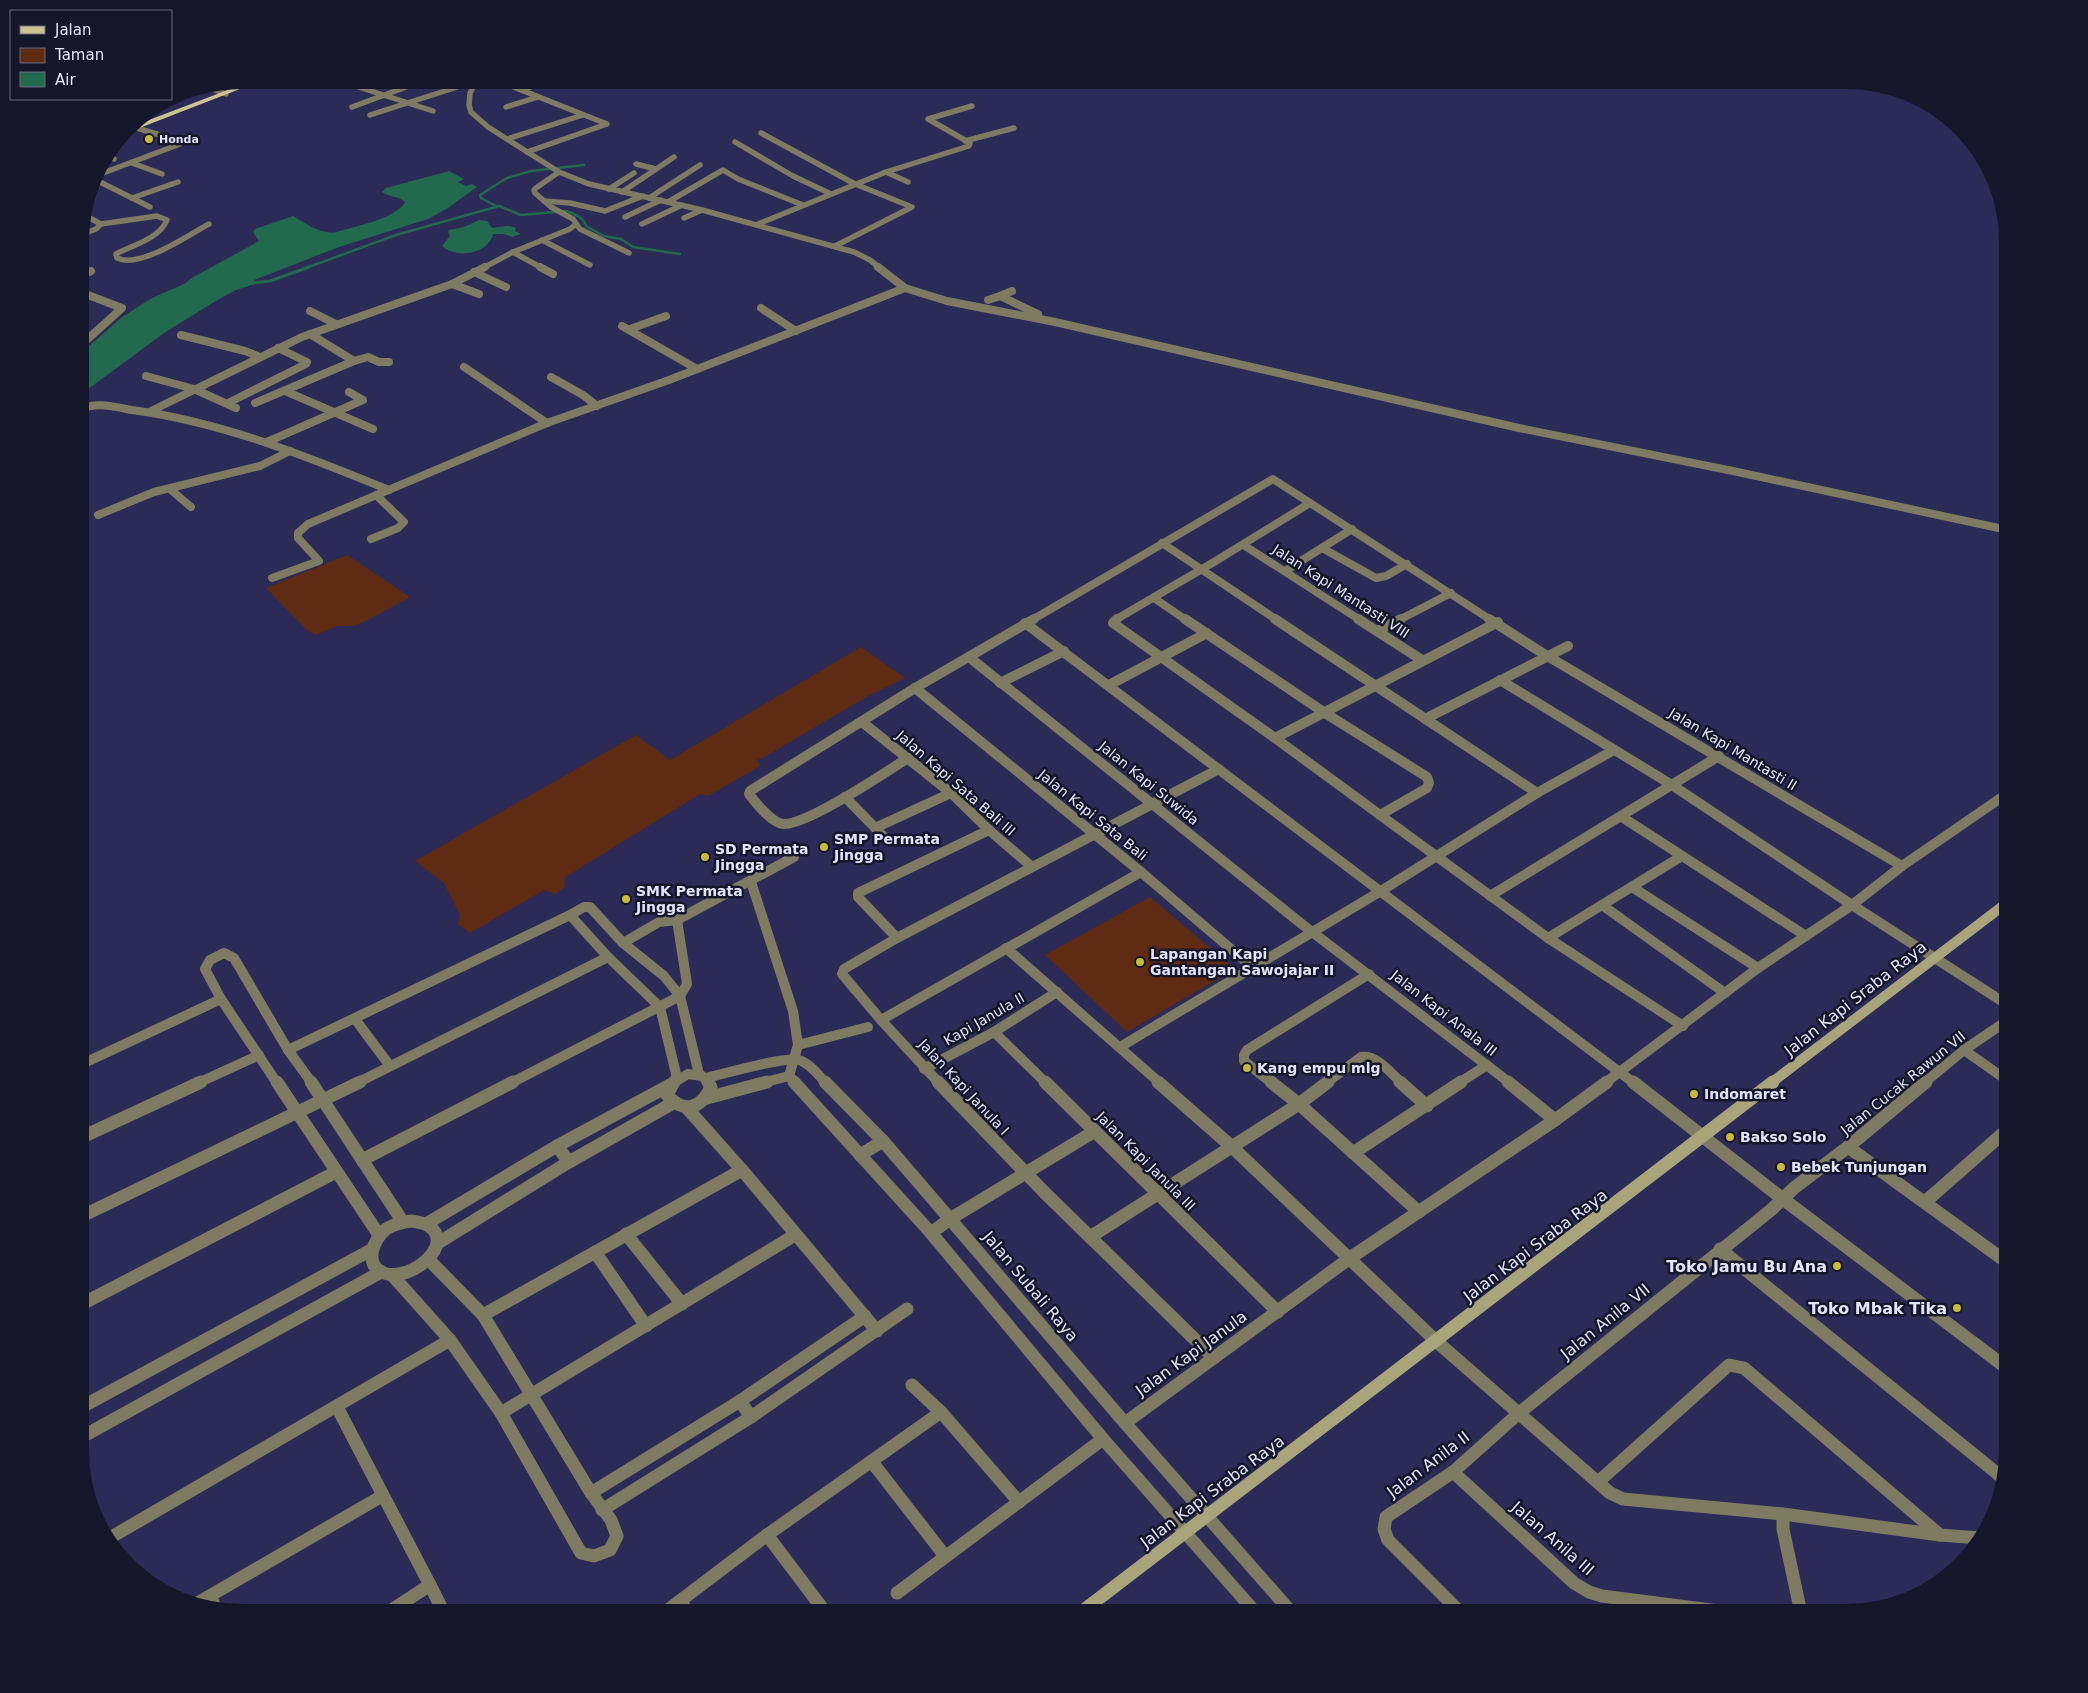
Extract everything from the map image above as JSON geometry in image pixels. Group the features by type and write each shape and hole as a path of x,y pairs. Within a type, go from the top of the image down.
{"main road":[{"path":"139,127 238,89"}],"street":[{"path":"368,89 434,111"},
{"path":"352,107 400,89"},
{"path":"370,115 450,89"},
{"path":"472,89 469,105 472,112 488,127 555,169 589,184 758,224 839,248 870,260 905,288 944,300 1054,322 1519,428 1733,471 1999,528"},
{"path":"522,90 607,124 526,152"},
{"path":"217,91 226,94"},
{"path":"506,107 538,97"},
{"path":"758,224 886,172 970,145 928,119 972,106"},
{"path":"507,139 583,114"},
{"path":"103,174 180,144 176,140 138,128"},
{"path":"966,141 1014,128"},
{"path":"761,133 855,184 912,207 839,248"},
{"path":"735,142 793,176 831,194"},
{"path":"622,192 674,157"},
{"path":"132,163 162,174"},
{"path":"636,164 656,169"},
{"path":"544,201 570,203 605,211 646,197 700,165"},
{"path":"555,169 534,190 544,201 573,219 580,229 629,253"},
{"path":"624,217 664,201 723,170 738,179 803,205"},
{"path":"886,172 908,182"},
{"path":"609,189 634,173"},
{"path":"100,181 150,207"},
{"path":"132,198 178,182"},
{"path":"642,224 682,205"},
{"path":"684,218 702,210"},
{"path":"635,212 653,218"},
{"path":"89,232 102,224 157,216 167,220 164,228 156,234 116,254 116,257 120,260 127,261 146,256 210,224"},
{"path":"91,218 102,224"},
{"path":"152,411 278,348 336,324 452,284 513,252 576,224"},
{"path":"542,240 590,265"},
{"path":"513,252 553,274"},
{"path":"474,272 506,287"},
{"path":"452,284 479,294"},
{"path":"272,578 319,561 298,538 298,533 308,524 547,423 697,369 905,288"},
{"path":"988,300 1012,291"},
{"path":"89,296 122,308 89,338"},
{"path":"1000,296 1054,322"},
{"path":"761,308 796,331"},
{"path":"310,311 336,324"},
{"path":"630,330 666,316"},
{"path":"622,326 697,369"},
{"path":"310,334 354,361"},
{"path":"181,335 245,351 260,357"},
{"path":"228,403 306,364 307,362 301,358 278,348"},
{"path":"255,403 354,361 368,357 379,362 389,362"},
{"path":"464,367 547,423"},
{"path":"146,376 194,389 236,408"},
{"path":"551,377 583,395 597,406"},
{"path":"285,391 373,429"},
{"path":"266,442 363,400 349,392"},
{"path":"89,407 93,405 152,411 203,422 266,442 389,490"},
{"path":"98,515 138,498 260,466 290,451"},
{"name":"Jalan Kapi Mantasti II","path":"1162,543 1273,479 1549,656 1902,866"},
{"path":"170,489 191,507"},
{"path":"371,539 398,528 404,522 376,495"},
{"path":"1310,503 1245,546 1116,619 1113,623 1275,738 1548,938 1683,1026"},
{"path":"1285,572 1352,529"},
{"path":"908,758 845,797 795,822 783,824 777,822 749,793 915,688 1162,543 1202,572 1537,793"},
{"name":"Jalan Kapi Mantasti VIII","path":"1245,546 1422,660"},
{"path":"1322,548 1376,578 1386,576 1407,564"},
{"path":"1378,631 1451,593"},
{"path":"1154,598 1326,713 1427,777 1429,783 1427,788 1380,816"},
{"path":"1275,738 1498,622"},
{"path":"1025,623 1381,890 1620,1072 1782,1199 1999,1361"},
{"path":"1109,685 1207,633"},
{"path":"1425,718 1568,646"},
{"path":"1000,683 1064,651"},
{"name":"Jalan Kapi Suwida","path":"968,658 1312,931"},
{"path":"1500,680 1672,785 1852,905 1999,999"},
{"name":"Jalan Kapi Sata Bali","path":"915,688 1141,872 1252,967"},
{"name":"Jalan Kapi Sata Bali III","path":"862,722 951,793 989,830 1031,866"},
{"path":"1120,1047 1381,890 1537,793 1614,750"},
{"path":"1490,896 1622,818 1718,756"},
{"path":"989,830 858,893 858,897 896,938 1219,769"},
{"path":"876,828 951,793"},
{"path":"845,797 887,840"},
{"name":"Jalan Kapi Janula","path":"1125,1423 1350,1258 1555,1120 1758,968 1852,905 1902,866 1999,799"},
{"path":"1622,818 1806,936"},
{"path":"1548,938 1682,856"},
{"path":"623,943 659,922 677,920 751,882 794,857"},
{"path":"881,1020 1141,872"},
{"path":"751,882 793,1011 798,1045 789,1076"},
{"path":"1632,887 1758,968"},
{"path":"1602,905 1725,993"},
{"path":"288,1050 356,1019 584,907 590,907 623,943 664,976 680,996 702,1076 711,1087 708,1098"},
{"name":"Jalan Kapi Sraba Raya","path":"1092,1604 1999,909"},
{"path":"570,915 660,1008 674,1081 667,1095 673,1103 686,1107 698,1105 708,1098 789,1076"},
{"path":"362,1160 680,996 687,984 677,920"},
{"name":"Jalan Kapi Anala III","path":"1312,931 1487,1065 1555,1120"},
{"name":"Jalan Kapi Janula I","path":"896,938 842,971 881,1020 924,1069 1026,1174 1214,1358"},
{"path":"1006,948 1231,1146 1436,1341 1610,1493 1623,1499 1783,1514 1940,1535 1974,1538"},
{"path":"379,1236 221,999 205,969 210,960 224,953 234,958 288,1050 324,1100 403,1222"},
{"path":"89,1214 296,1114 608,956"},
{"path":"1369,974 1247,1050 1244,1055 1244,1061 1299,1104 1419,1212"},
{"name":"Kapi Janula II","path":"924,1069 994,1032 1057,992"},
{"path":"89,1061 221,999"},
{"path":"356,1019 390,1066"},
{"name":"Jalan Cucak Rawun VII","path":"1782,1199 1848,1147 1964,1050 1999,1026"},
{"path":"798,1045 868,1027"},
{"name":"Jalan Kapi Janula III","path":"994,1032 1278,1312"},
{"path":"1964,1050 1999,1075"},
{"path":"89,1134 258,1054"},
{"path":"1090,1237 1299,1104 1359,1059 1366,1056 1375,1059 1427,1106"},
{"path":"426,1224 557,1146 688,1074 702,1076 794,1060"},
{"name":"Jalan Subali Raya","path":"794,1060 809,1066 883,1141 1125,1423 1284,1604"},
{"path":"1353,1153 1487,1065"},
{"path":"789,1076 931,1233 1103,1439 1248,1604"},
{"path":"89,1433 387,1274 412,1272 429,1260 438,1243 569,1162 673,1103"},
{"path":"686,1107 742,1170 877,1330"},
{"path":"931,1233 950,1219 1095,1131"},
{"path":"1926,1202 1999,1137"},
{"path":"860,1155 883,1141"},
{"path":"557,1146 569,1162"},
{"path":"1848,1147 1999,1256"},
{"path":"484,1315 742,1170"},
{"path":"89,1300 336,1172"},
{"name":"Jalan Anila VII","path":"1519,1412 1782,1199"},
{"path":"429,1260 484,1315 590,1493 611,1520 617,1536 610,1550 594,1556 581,1553 501,1413 450,1340 387,1274 374,1266 370,1259 371,1250 379,1236 394,1225 403,1222 412,1221 426,1224 433,1229 438,1243"},
{"path":"626,1234 682,1304"},
{"path":"501,1413 795,1235"},
{"path":"1720,1249 1997,1474"},
{"path":"89,1403 371,1250"},
{"path":"595,1252 646,1326"},
{"path":"602,1510 751,1417 907,1309"},
{"path":"590,1493 740,1401 865,1316"},
{"path":"113,1536 450,1340"},
{"path":"1598,1482 1729,1365 1732,1365 1744,1368 1940,1535"},
{"path":"912,1385 941,1412 1019,1502"},
{"path":"740,1401 751,1417"},
{"path":"337,1407 440,1604"},
{"path":"688,1604 768,1535 941,1412"},
{"name":"Jalan Anila II","path":"1452,1604 1388,1540 1384,1529 1386,1517 1453,1472 1519,1412"},
{"path":"897,1593 1103,1439"},
{"path":"872,1462 945,1556"},
{"name":"Jalan Anila III","path":"1453,1472 1574,1582 1588,1592 1602,1596 1664,1604"},
{"path":"214,1601 382,1496"},
{"path":"1783,1514 1783,1529 1800,1604"},
{"path":"768,1535 819,1604"},
{"path":"400,1604 430,1585"}],"green space":[{"path":"347,555 410,597 368,620 353,626 338,626 316,635 307,630 266,588"},
{"path":"861,647 905,678 868,696 757,760 760,766 708,796 700,794 564,878 565,887 555,894 544,890 470,933 458,924 460,915 444,883 415,861 636,735 670,760"},
{"path":"1150,897 1235,969 1127,1032 1045,955"}],"water":[{"path":"449,171 464,179 458,182 466,186 472,184 477,187 448,208 428,219 339,247 254,280 255,284 236,290 219,299 164,333 89,388 89,346 121,318 150,299 186,283 259,241 253,232 255,229 293,216 314,228 331,233 364,224 393,213 405,202 382,192 386,188"},
{"path":"479,220 487,221 492,228 510,226 516,228 515,231 521,234 512,237 505,234 493,234 485,246 472,252 456,253 442,246 450,236 449,230 464,227"}],"waterway":[{"path":"496,206 481,198 480,195 507,178 531,171 584,165"},
{"path":"306,268 396,235 499,206 521,215 566,211 578,216 586,226 604,236 621,239 633,247 680,254"},
{"path":"251,283 270,281 309,267"}],"place":[{"name":"Honda","path":"149,139"},
{"name":"SMP Permata Jingga","path":"824,847"},
{"name":"SD Permata Jingga","path":"705,857"},
{"name":"SMK Permata Jingga","path":"626,899"},
{"name":"Lapangan Kapi Gantangan Sawojajar II","path":"1140,962"},
{"name":"Kang empu mlg","path":"1247,1068"},
{"name":"Indomaret","path":"1694,1094"},
{"name":"Bakso Solo","path":"1730,1137"},
{"name":"Bebek Tunjungan","path":"1781,1167"},
{"name":"Toko Jamu Bu Ana","path":"1837,1266"},
{"name":"Toko Mbak Tika","path":"1957,1308"}]}
